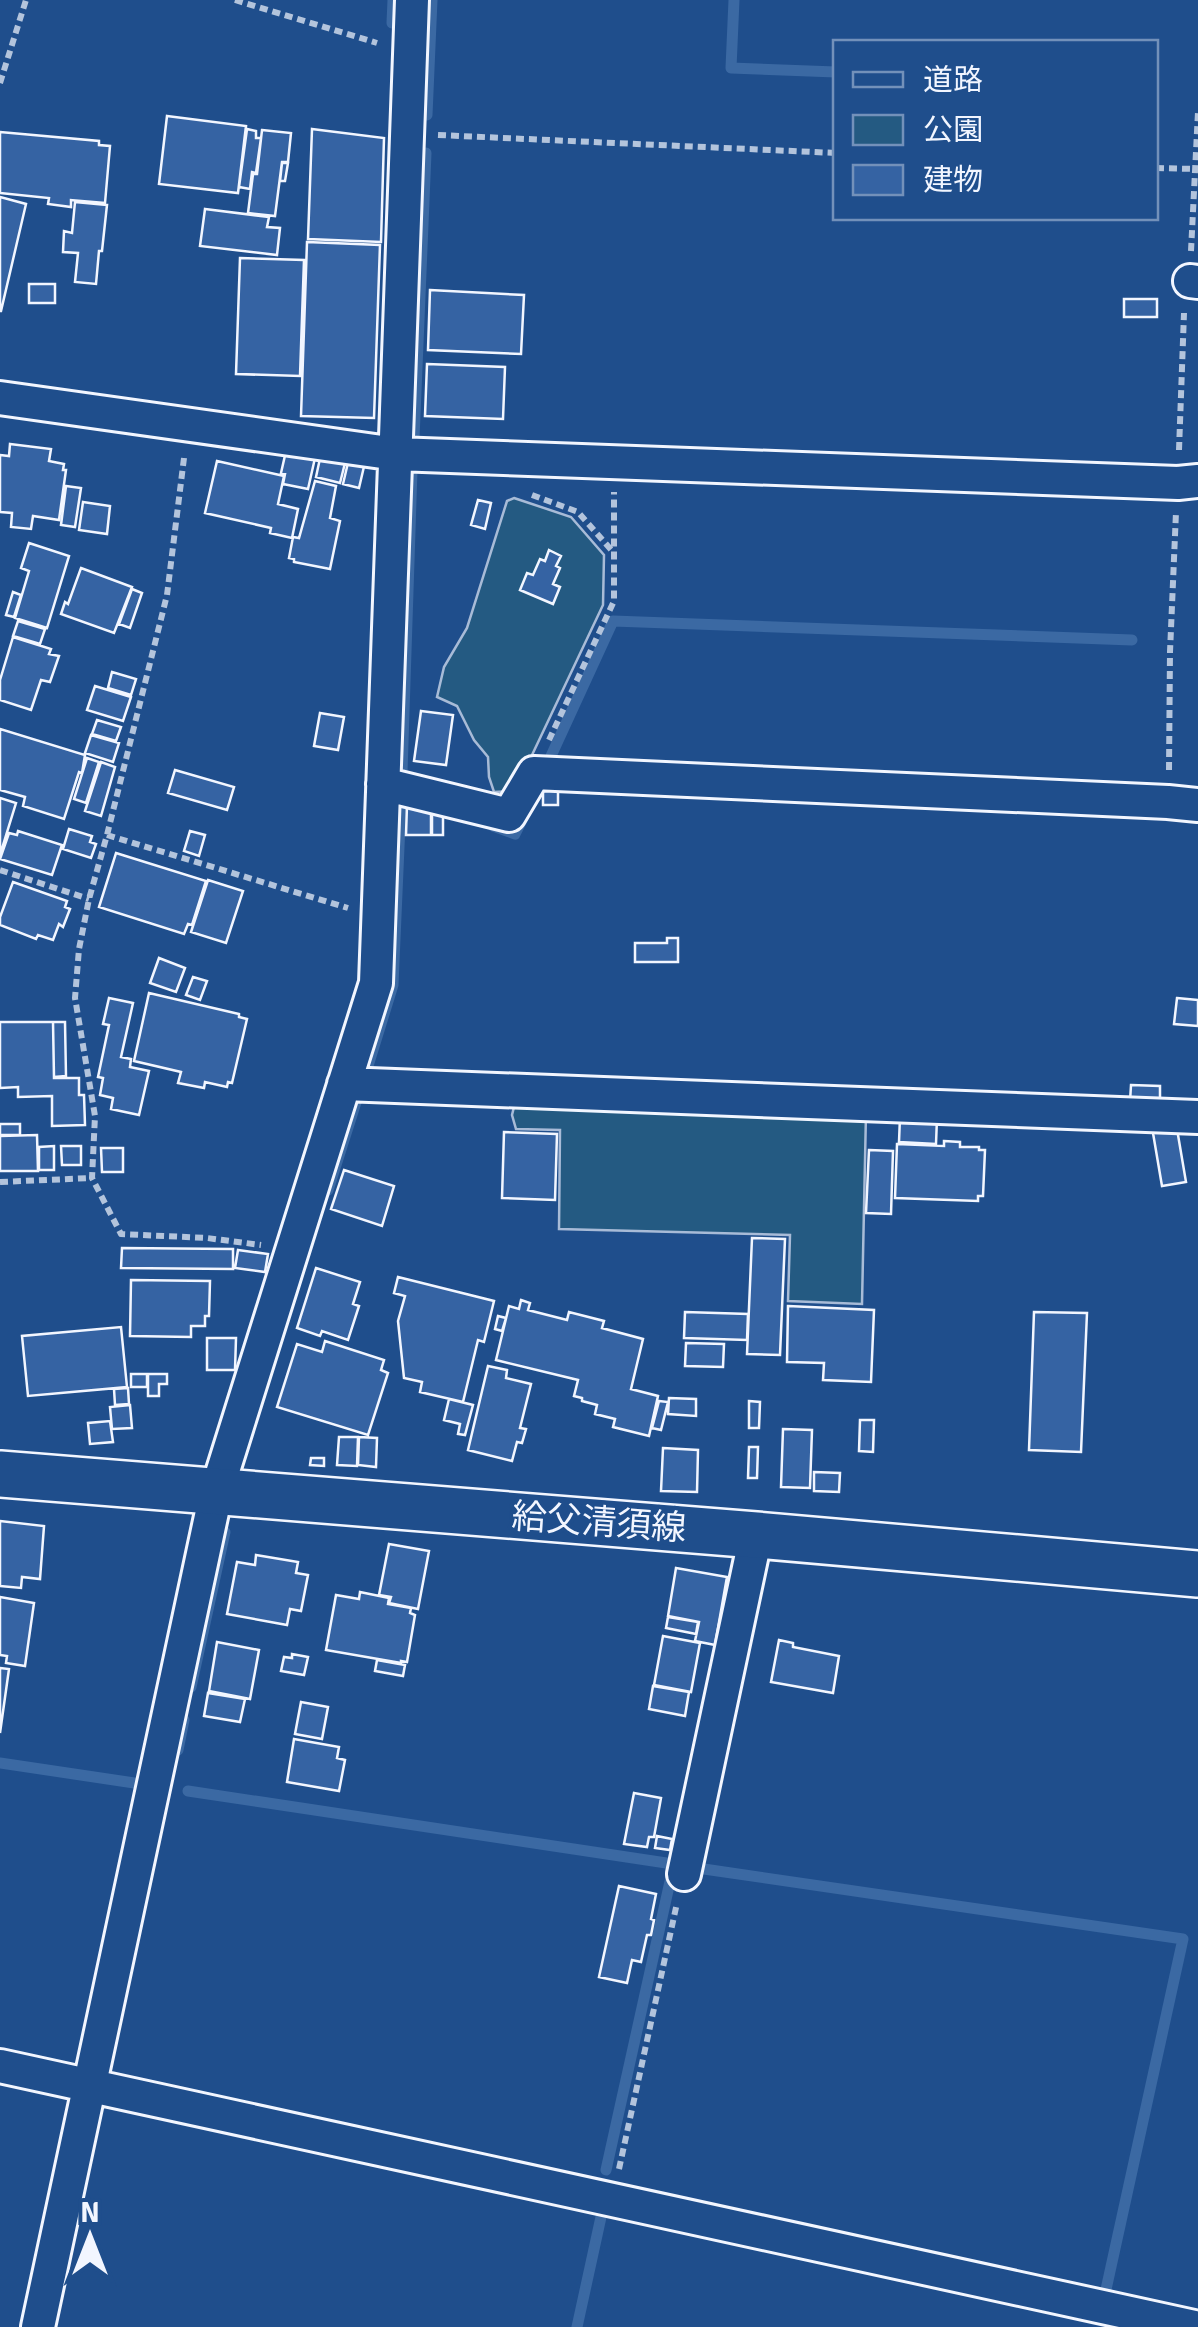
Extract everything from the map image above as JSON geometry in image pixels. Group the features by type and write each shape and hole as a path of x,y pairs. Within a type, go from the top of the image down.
{"main road":[{"name":"給父清須線","path":"0,1474 1198,1574"}],"street":[{"path":"38,2327 216,1492 376,983 412,0"},
{"path":"0,398 396,454 1198,481"},
{"path":"383,784 509,815 534,773 1198,805"},
{"path":"344,1084 1198,1118"},
{"path":"684,1874 756,1535"},
{"path":"0,2066 1194,2327"}],"path":[{"path":"0,84 26,0"},
{"path":"235,0 410,53"},
{"path":"407,133 833,153"},
{"path":"1158,168 1195,170"},
{"path":"190,424 167,595 79,949 75,998 94,1116 92,1178 121,1234 207,1238 292,1250"},
{"path":"506,458 505,485 578,512 614,553"},
{"path":"534,773 614,601 614,462"},
{"path":"108,835 378,917"},
{"path":"0,870 89,899"},
{"path":"0,1182 92,1178"},
{"path":"612,2200 684,1874"}],"green space":[{"path":"514,498 571,517 604,555 603,605 515,791 494,792 488,757 474,740 457,706 437,697 444,667 467,628 507,501"},
{"path":"515,1103 866,1113 862,1304 788,1301 790,1235 559,1229 560,1130 516,1129 512,1115"}],"building":[{"path":"167,116 246,126 238,193 159,184"},
{"path":"247,129 256,131 256,138 261,138 250,189 239,187"},
{"path":"312,129 384,138 381,242 308,239"},
{"path":"262,130 291,133 288,162 282,162 275,216 248,213"},
{"path":"0,132 99,141 99,145 110,146 105,203 71,200 71,207 48,204 49,198 0,193"},
{"path":"282,163 288,163 285,181 280,181"},
{"path":"0,197 26,204 1,311 0,311"},
{"path":"75,202 107,205 96,284 75,282 78,253 63,252 64,231 72,233"},
{"path":"205,209 269,217 267,227 280,228 277,255 200,246"},
{"path":"307,242 380,245 374,418 301,416"},
{"path":"240,258 304,260 300,376 236,374"},
{"path":"29,284 55,284 55,303 29,303"},
{"path":"430,290 524,295 521,354 428,350"},
{"path":"1124,299 1157,299 1157,317 1124,317"},
{"path":"427,364 505,367 503,419 425,416"},
{"path":"10,444 51,449 49,461 64,464 59,520 33,516 31,529 11,527 12,513 0,512 0,455 9,456"},
{"path":"322,449 347,455 340,483 316,477"},
{"path":"286,451 315,458 308,489 283,484"},
{"path":"350,454 366,458 359,488 343,484"},
{"path":"217,461 284,476 278,504 298,509 292,538 270,533 271,528 205,513"},
{"path":"315,481 336,486 330,518 340,521 330,569 289,558 293,537 299,538"},
{"path":"66,486 81,488 75,527 61,525"},
{"path":"478,500 491,503 485,529 471,525"},
{"path":"83,502 110,506 107,534 79,530"},
{"path":"29,543 69,556 47,628 15,618 29,571 21,568"},
{"path":"549,550 561,556 553,584 560,587 553,604 520,590 527,573 533,575"},
{"path":"81,568 132,587 114,633 61,614"},
{"path":"132,589 142,593 130,628 119,624"},
{"path":"13,592 21,595 14,617 6,615"},
{"path":"18,621 45,629 40,644 13,636"},
{"path":"13,637 51,649 49,654 59,656 50,682 41,680 31,710 0,700 0,680"},
{"path":"112,672 136,679 131,695 108,688"},
{"path":"95,686 131,697 123,721 87,710"},
{"path":"421,711 453,715 446,765 414,761"},
{"path":"320,713 344,717 338,750 314,746"},
{"path":"97,720 121,727 116,741 92,734"},
{"path":"0,729 85,755 64,819 23,806 25,797 0,790"},
{"path":"91,735 119,743 113,762 85,753"},
{"path":"87,758 99,762 86,803 74,799"},
{"path":"101,762 115,767 101,816 85,811"},
{"path":"175,770 234,787 227,810 168,793"},
{"path":"543,788 558,788 558,805 543,805"},
{"path":"0,798 16,803 0,855"},
{"path":"407,805 431,805 431,835 406,835"},
{"path":"432,811 443,811 443,835 432,835"},
{"path":"69,829 92,836 90,842 96,844 91,858 63,849"},
{"path":"18,831 62,845 52,875 0,859 9,833 17,835"},
{"path":"190,831 205,835 199,856 184,851"},
{"path":"116,853 206,881 192,925 188,924 184,934 99,907"},
{"path":"208,880 243,891 226,943 191,932"},
{"path":"13,882 67,901 65,907 70,909 53,940 38,935 36,939 0,925"},
{"path":"667,938 678,938 678,962 635,962 635,943 667,943"},
{"path":"159,958 185,968 176,992 150,983"},
{"path":"193,977 207,981 200,1000 186,995"},
{"path":"149,993 247,1019 232,1083 228,1082 227,1087 205,1082 204,1088 178,1083 181,1072 134,1061"},
{"path":"109,998 133,1003 121,1057 131,1059 130,1067 149,1071 139,1115 111,1109 113,1098 100,1095 103,1078 98,1077 109,1025 103,1024"},
{"path":"1177,998 1198,1000 1198,1026 1174,1024"},
{"path":"0,1022 53,1022 54,1078 79,1078 85,1125 52,1126 52,1096 18,1097 18,1087 0,1088"},
{"path":"53,1022 65,1022 66,1076 54,1077"},
{"path":"1131,1085 1160,1086 1160,1103 1130,1102"},
{"path":"900,1117 937,1118 936,1144 899,1142"},
{"path":"0,1124 20,1124 20,1135 0,1135"},
{"path":"1177,1129 1186,1182 1162,1186 1153,1133"},
{"path":"504,1132 557,1134 555,1200 502,1198"},
{"path":"37,1135 38,1171 0,1171 0,1136"},
{"path":"944,1141 985,1150 983,1196 978,1196 978,1201 895,1198 897,1144 944,1146"},
{"path":"54,1146 54,1170 39,1170 39,1147"},
{"path":"61,1146 81,1146 81,1165 62,1165"},
{"path":"101,1148 123,1148 123,1172 102,1172"},
{"path":"869,1150 893,1151 891,1214 866,1213"},
{"path":"344,1170 394,1186 382,1226 331,1209"},
{"path":"752,1238 785,1239 780,1355 747,1354"},
{"path":"122,1248 233,1249 233,1269 121,1268"},
{"path":"238,1250 268,1254 265,1272 235,1268"},
{"path":"316,1268 360,1282 353,1304 359,1306 348,1340 297,1328"},
{"path":"398,1277 494,1301 484,1342 478,1340 463,1402 420,1392 422,1382 404,1378 398,1321 405,1296 394,1293"},
{"path":"131,1280 210,1281 205,1326 191,1326 191,1337 130,1336"},
{"path":"521,1300 530,1303 528,1310 567,1320 569,1312 604,1321 602,1328 643,1339 631,1389 658,1396 649,1436 613,1427 615,1419 595,1414 597,1405 574,1396 578,1380 496,1360 509,1306 519,1309"},
{"path":"788,1306 874,1310 871,1382 823,1380 824,1363 787,1362"},
{"path":"685,1312 748,1314 747,1340 684,1338"},
{"path":"1034,1312 1087,1313 1081,1452 1029,1450"},
{"path":"498,1316 506,1318 502,1331 495,1329"},
{"path":"121,1327 127,1387 28,1396 22,1336"},
{"path":"207,1338 236,1338 235,1370 207,1370"},
{"path":"325,1341 384,1360 381,1370 388,1373 368,1435 277,1407 297,1344 322,1352"},
{"path":"686,1343 724,1344 723,1367 685,1366"},
{"path":"488,1366 507,1370 506,1378 531,1384 520,1428 526,1429 522,1443 517,1442 512,1461 468,1450"},
{"path":"131,1374 147,1374 147,1387 131,1387"},
{"path":"148,1374 167,1374 167,1384 159,1384 159,1396 148,1396"},
{"path":"128,1388 129,1404 115,1405 114,1389"},
{"path":"669,1398 696,1399 696,1416 668,1414"},
{"path":"449,1399 473,1405 465,1435 458,1434 460,1424 444,1420"},
{"path":"659,1401 668,1402 661,1430 652,1428"},
{"path":"749,1401 760,1402 759,1428 749,1428"},
{"path":"130,1405 132,1428 112,1429 110,1407"},
{"path":"860,1420 874,1420 873,1452 859,1451"},
{"path":"110,1421 113,1442 90,1444 88,1423"},
{"path":"783,1429 812,1430 810,1488 781,1487"},
{"path":"339,1437 358,1437 357,1466 337,1465"},
{"path":"359,1437 377,1438 376,1467 358,1465"},
{"path":"749,1447 758,1447 757,1478 748,1478"},
{"path":"663,1448 698,1450 697,1492 661,1491"},
{"path":"311,1458 324,1458 324,1466 310,1465"},
{"path":"814,1472 840,1473 839,1492 814,1491"},
{"path":"0,1521 44,1526 40,1579 22,1577 21,1588 0,1586"},
{"path":"389,1544 429,1551 418,1609 389,1603 391,1597 379,1595"},
{"path":"256,1555 298,1562 296,1573 308,1575 301,1611 290,1609 287,1625 227,1614 237,1562 255,1565"},
{"path":"676,1568 727,1577 715,1645 695,1641 699,1622 668,1616"},
{"path":"360,1592 389,1598 388,1604 411,1608 410,1613 415,1615 407,1662 326,1650 336,1595 359,1599"},
{"path":"0,1597 34,1603 25,1666 6,1663 7,1656 0,1655"},
{"path":"668,1617 698,1622 696,1634 666,1628"},
{"path":"663,1636 700,1643 691,1692 654,1685"},
{"path":"779,1640 793,1643 793,1647 839,1656 833,1693 771,1682"},
{"path":"217,1642 259,1650 250,1699 209,1691"},
{"path":"292,1654 308,1657 304,1675 281,1671 284,1657 292,1658"},
{"path":"377,1660 405,1665 403,1676 375,1671"},
{"path":"0,1668 9,1669 0,1733"},
{"path":"653,1686 689,1692 685,1716 649,1709"},
{"path":"208,1693 245,1699 240,1722 204,1716"},
{"path":"301,1702 328,1707 322,1739 295,1734"},
{"path":"294,1739 339,1747 337,1758 345,1760 339,1791 287,1782"},
{"path":"634,1793 661,1798 654,1837 649,1837 647,1847 624,1844"},
{"path":"657,1836 672,1839 670,1850 655,1848"},
{"path":"619,1886 656,1894 651,1935 647,1935 641,1962 632,1960 627,1983 599,1977"}],"waterway":[{"path":"392,23 393,0"},
{"path":"427,115 432,0"},
{"path":"734,0 731,68 833,72"},
{"path":"414,439 426,153"},
{"path":"402,773 412,470"},
{"path":"551,756 613,621 1132,640"},
{"path":"368,1066 393,985 401,801"},
{"path":"493,826 515,834 523,818"},
{"path":"328,1190 357,1099"},
{"path":"191,1687 225,1532"},
{"path":"178,1750 184,1720"},
{"path":"0,1763 141,1784"},
{"path":"188,1791 673,1864"},
{"path":"606,2170 673,1868"},
{"path":"697,1868 1183,1939 1105,2294"},
{"path":"577,2327 601,2217"}]}
